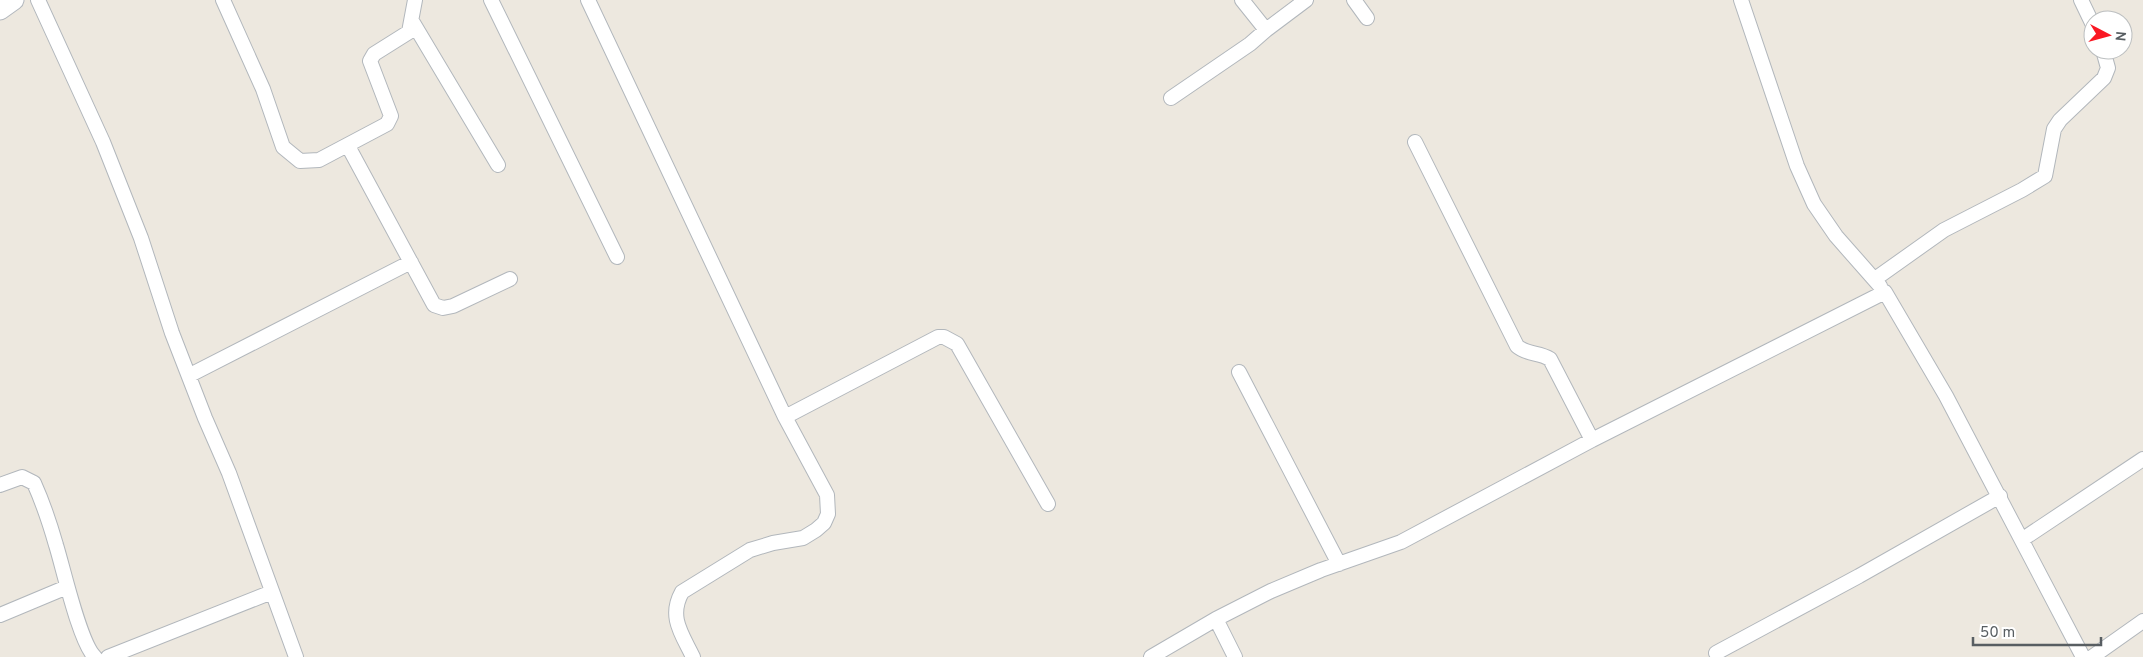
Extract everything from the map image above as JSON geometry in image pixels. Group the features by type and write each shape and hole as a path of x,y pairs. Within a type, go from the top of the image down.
{"main road":[{"path":"0,10 14,0"}],"street":[{"path":"38,0 103,142 141,238 172,333 190,375 205,418 230,473 296,657"},
{"path":"222,0 263,89 283,147 300,161 319,160 387,124 391,116 370,62 374,54 407,35 412,21 414,0"},
{"path":"491,0 617,257"},
{"path":"588,0 785,417 827,495 828,514 824,524 803,538 773,543 750,550 682,592 676,603 675,619 693,657"},
{"path":"1242,0 1266,30"},
{"path":"1171,98 1250,44 1306,0"},
{"path":"1354,0 1366,18"},
{"path":"1741,0 1797,166 1814,204 1836,236 1884,292 1946,396 2083,657"},
{"path":"412,21 498,165"},
{"path":"1875,280 1944,230 2022,190 2045,176 2054,129 2060,120 2104,78 2108,68 2106,60"},
{"path":"1415,142 1517,346 1523,352 1543,354 1550,359 1592,440"},
{"path":"348,146 434,305 443,308 453,306 510,279"},
{"path":"190,375 410,262"},
{"path":"1151,657 1216,619 1271,591 1401,542 1592,440 1884,292"},
{"path":"785,417 938,338 944,337 957,344 1048,504"},
{"path":"1239,372 1340,564"},
{"path":"2022,539 2143,459"},
{"path":"0,485 22,477 34,483 56,544 67,587 87,645 95,657"},
{"path":"1716,653 1859,576 2000,496"},
{"path":"0,615 67,587"},
{"path":"108,657 272,592"},
{"path":"1216,619 1235,657"},
{"path":"2092,657 2143,621"}]}
